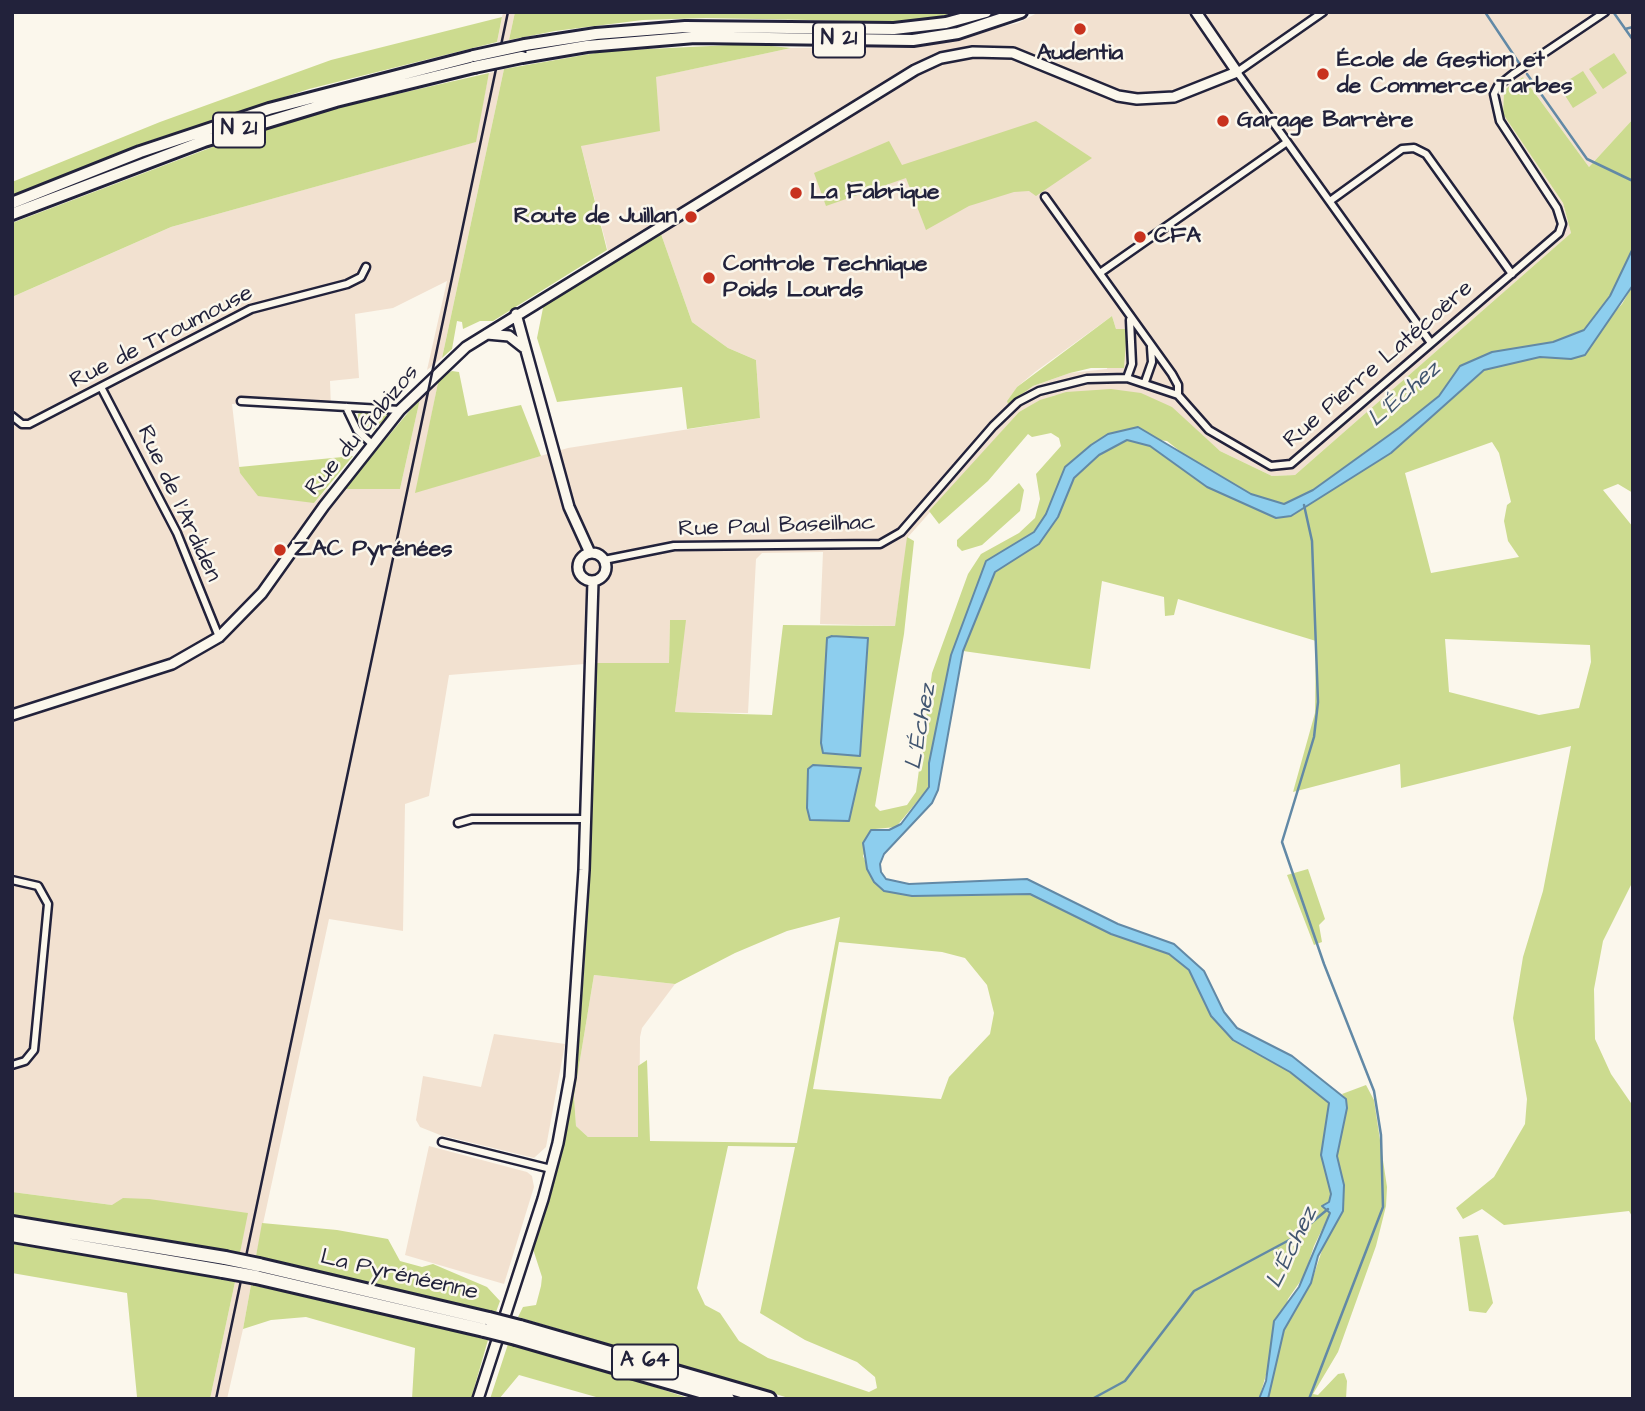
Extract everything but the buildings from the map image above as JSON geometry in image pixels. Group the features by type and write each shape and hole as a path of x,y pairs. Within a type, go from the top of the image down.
{"highway":[{"name":"La Pyrénéenne","path":"12,1223 257,1271 374,1302 487,1324 728,1399"},
{"name":"La Pyrénéenne","path":"12,1235 224,1264"},
{"name":"La Pyrénéenne","path":"518,1333 769,1399"}],"main road":[{"name":"N 21","path":"12,214 204,141 525,45 596,34 685,27 894,29 935,25 986,12"},
{"name":"N 21","path":"12,202 140,152 269,109 474,62 587,46 695,37 912,40 967,31 1021,12"}],"street":[{"path":"1196,12 1431,343"},
{"path":"1237,72 1323,12"},
{"name":"Rue Pierre Latécoère","path":"1045,197 1178,385 1178,395 1209,430 1271,466 1284,466 1306,452 1559,233 1562,224 1557,208 1500,121 1494,94 1498,86 1513,74 1605,12"},
{"name":"Rue du Gabizos","path":"12,715 172,664 219,637 261,593 372,444 430,377 485,334 516,314 915,69 941,58 973,52 1013,53 1118,96 1137,99 1191,93 1237,72"},
{"path":"1100,273 1287,142"},
{"path":"1330,201 1402,149 1414,148 1426,154 1512,274"},
{"name":"Rue de Troumouse","path":"12,416 22,424 29,424 251,309 347,284 360,277 366,267"},
{"path":"516,314 569,507 590,553 604,560 604,576 593,582 584,579 578,569 581,559 590,553"},
{"name":"Rue Pierre Latécoère","path":"1127,379 1132,364 1129,318"},
{"path":"485,334 509,336 523,347"},
{"path":"1145,382 1152,362 1151,345"},
{"name":"Rue Paul Baseilhac","path":"604,560 685,546 880,544 901,532 993,426 1018,402 1059,383 1127,379 1145,382 1178,395"},
{"name":"Rue de l'Ardiden","path":"102,388 177,533 219,637"},
{"path":"241,401 395,407 400,410"},
{"path":"346,407 357,430 372,444"},
{"path":"478,1399 551,1169 570,1077 579,974 593,582"},
{"path":"458,823 472,819 586,819"},
{"path":"12,880 38,886 48,904 34,1050 25,1061 12,1065"},
{"path":"442,1142 551,1169"}],"shaded area":[{"path":"503,12 515,12 509,40 497,42"},
{"path":"1039,12 1633,12 1633,119 1589,167 1523,77 1504,90 1503,114 1563,203 1571,233 1295,475 1272,476 1220,451 1206,439 1055,395 1019,412 908,537 895,626 820,624 823,552 762,553 756,559 748,713 675,712 685,620 670,620 669,663 597,663 449,675 429,796 405,804 403,931 329,919 256,1256 240,1253 247,1213 112,1205 12,1192 12,297 171,227 475,142 489,73 504,69 442,358 427,370 447,281 393,308 355,314 359,378 330,381 331,408 232,404 240,473 314,503 327,489 400,489 420,399 439,378 416,492 568,448 760,418 756,360 728,348 692,322 661,234 611,263 581,146 655,77 791,48 912,47 1018,23","holes":["1112,316 1116,329 1107,369 1070,373 1033,386 1007,401 1017,387 1035,372"]},
{"path":"594,975 675,984 642,1028 639,1137 588,1137 576,1126 574,1096"},
{"path":"494,1034 565,1044 546,1147 534,1158 440,1135 420,1127 416,1120 423,1076 481,1087"},
{"path":"429,1146 527,1172 532,1176 534,1187 504,1284 405,1255"},
{"path":"235,1282 251,1285 243,1329 227,1399 210,1399"}],"green space":[{"path":"515,12 962,12 909,22 706,18 643,20 555,31 509,40"},
{"path":"502,17 497,42 309,89 149,141 12,196 12,182 160,122 331,60"},
{"path":"752,44 791,48 656,77 660,131 581,146 607,250 493,321 480,321 463,329 462,322 457,321 452,349 442,358 504,69 607,51"},
{"path":"1614,53 1627,73 1603,89 1589,69"},
{"path":"1583,71 1597,93 1573,108 1559,86"},
{"path":"489,73 476,142 171,227 12,297 12,223 231,140 314,113"},
{"path":"1523,77 1589,167 1633,119 1633,248 1610,296 1584,330 1553,342 1492,352 1460,366 1439,396 1399,428 1313,490 1284,504 1251,494 1195,463 1167,441 1108,434 1091,445 1065,467 1046,514 1034,532 986,561 951,655 929,763 929,787 896,827 875,829 863,856 874,882 884,891 912,896 1030,894 1111,934 1169,954 1189,970 1211,1016 1233,1040 1290,1072 1329,1103 1322,1149 1331,1194 1330,1213 1314,1246 1304,1276 1288,1299 1259,1399 792,1399 518,1317 523,1307 536,1305 541,1286 542,1277 532,1246 562,1141 574,1083 584,973 597,663 669,663 670,620 686,620 675,712 772,715 783,625 895,626 907,537 914,541 904,634 875,806 880,811 907,805 916,792 932,673 968,574 981,554 1019,533 1035,518 1040,499 1036,474 1061,446 1059,438 1051,433 1032,437 1028,434 988,481 939,524 929,511 1019,412 1040,400 1066,392 1111,389 1141,393 1172,407 1220,451 1272,476 1295,475 1571,233 1563,203 1503,114 1504,90","holes":["840,917 797,1143 650,1141 647,1060 638,1066 638,1137 588,1137 576,1126 574,1096 594,975 675,984 735,953 787,931","839,942 942,952 965,958 987,985 994,1013 990,1034 949,1077 941,1099 813,1089","728,1146 795,1147 760,1313 805,1340 857,1362 875,1377 877,1388 869,1392 768,1358 739,1341 720,1313 705,1305 697,1288"]},
{"path":"1036,121 1092,158 1036,196 1029,191 1014,192 969,206 926,230 906,178 826,206 814,173 889,141 902,165"},
{"path":"661,234 692,322 728,348 756,360 760,418 687,429 682,387 557,402 537,338 544,303"},
{"path":"1633,285 1633,493 1618,484 1603,490 1633,527 1633,881 1603,941 1594,989 1595,1039 1611,1074 1633,1106 1633,1218 1629,1211 1504,1225 1482,1209 1463,1219 1456,1208 1494,1177 1525,1124 1527,1099 1513,1018 1523,957 1543,891 1571,746 1401,788 1400,764 1293,792 1315,713 1316,641 1178,599 1174,615 1165,616 1164,597 1102,581 1090,669 963,651 995,572 1039,544 1058,517 1074,478 1099,455 1127,440 1150,446 1207,487 1276,518 1291,516 1391,453 1485,370 1540,357 1571,359 1622,304","holes":["1492,442 1499,453 1511,502 1507,505 1504,521 1508,541 1519,557 1431,573 1405,473","1445,639 1590,645 1591,662 1579,708 1539,715 1449,692"]},
{"path":"1112,316 1116,329 1127,329 1124,368 1091,368 1070,373 1033,386 1008,404 1007,401 1017,387"},
{"path":"452,371 459,372 468,416 521,405 541,456 415,493 439,378"},
{"path":"420,399 400,489 344,489 411,409"},
{"path":"364,410 389,411 390,414 369,434 358,424 358,414"},
{"path":"353,456 314,503 258,496 240,473 239,467"},
{"path":"1019,483 1024,490 1020,511 982,545 962,551 957,546 957,540"},
{"path":"1308,869 1325,919 1319,925 1322,942 1314,945 1287,875"},
{"path":"1366,1085 1374,1100 1387,1187 1386,1206 1376,1246 1338,1352 1313,1394 1318,1395 1338,1374 1344,1373 1347,1381 1346,1399 1268,1399 1284,1330 1311,1283 1344,1185 1337,1156 1346,1099 1342,1094"},
{"path":"12,1192 112,1205 123,1198 149,1199 248,1213 240,1253 12,1215"},
{"path":"262,1223 337,1230 388,1239 400,1261 422,1267 433,1264 487,1287 500,1301 496,1312 256,1256"},
{"path":"1478,1235 1493,1303 1486,1313 1469,1311 1459,1237"},
{"path":"12,1244 154,1266 235,1282 210,1399 137,1397 127,1293 12,1273"},
{"path":"251,1285 369,1309 488,1340 471,1399 412,1399 415,1348 306,1317 271,1320 243,1329"},
{"path":"508,1344 691,1399 603,1399 519,1375 499,1399 490,1399"}],"water":[{"path":"1633,248 1633,285 1585,355 1571,359 1540,357 1484,370 1391,453 1291,516 1276,518 1207,487 1150,446 1127,440 1099,455 1074,478 1058,517 1039,544 995,572 963,651 938,790 932,803 884,854 880,864 886,879 909,884 1027,879 1118,924 1174,944 1204,971 1224,1012 1237,1028 1292,1056 1346,1099 1347,1108 1337,1156 1344,1185 1343,1211 1318,1256 1311,1283 1284,1330 1268,1399 1259,1399 1266,1381 1274,1321 1299,1287 1330,1213 1322,1206 1329,1202 1331,1194 1321,1155 1329,1103 1290,1072 1233,1040 1211,1016 1189,970 1169,954 1111,934 1030,894 912,896 884,891 874,882 867,869 863,843 871,830 889,830 901,824 929,787 929,763 951,655 986,561 1034,532 1046,514 1065,467 1091,445 1108,434 1138,427 1251,494 1284,504 1313,490 1399,428 1439,396 1460,366 1492,352 1553,342 1584,330 1610,296"},
{"path":"827,638 868,638 860,756 823,753 821,743"},
{"path":"813,765 861,768 849,821 810,820 807,808 808,769"}],"waterway":[{"path":"1485,12 1519,63"},
{"path":"1614,13 1633,40"},
{"path":"1625,29 1633,27"},
{"path":"1527,74 1587,159 1633,181"},
{"path":"1304,505 1312,541 1318,702 1314,737 1282,842 1324,964 1374,1091 1381,1135 1383,1207 1309,1399"},
{"name":"L'Échez","path":"1092,1399 1125,1381 1194,1291 1293,1238 1328,1209"}],"railway":[{"path":"216,1399 508,12"}],"place":[{"name":"Audentia","path":"1080,29"},
{"name":"École de Gestion et de Commerce Tarbes","path":"1323,74"},
{"name":"Garage Barrère","path":"1223,121"},
{"name":"La Fabrique","path":"796,193"},
{"name":"Route de Juillan","path":"691,217"},
{"name":"CFA","path":"1140,237"},
{"name":"Controle Technique Poids Lourds","path":"709,278"},
{"name":"ZAC Pyrénées","path":"280,550"}]}
